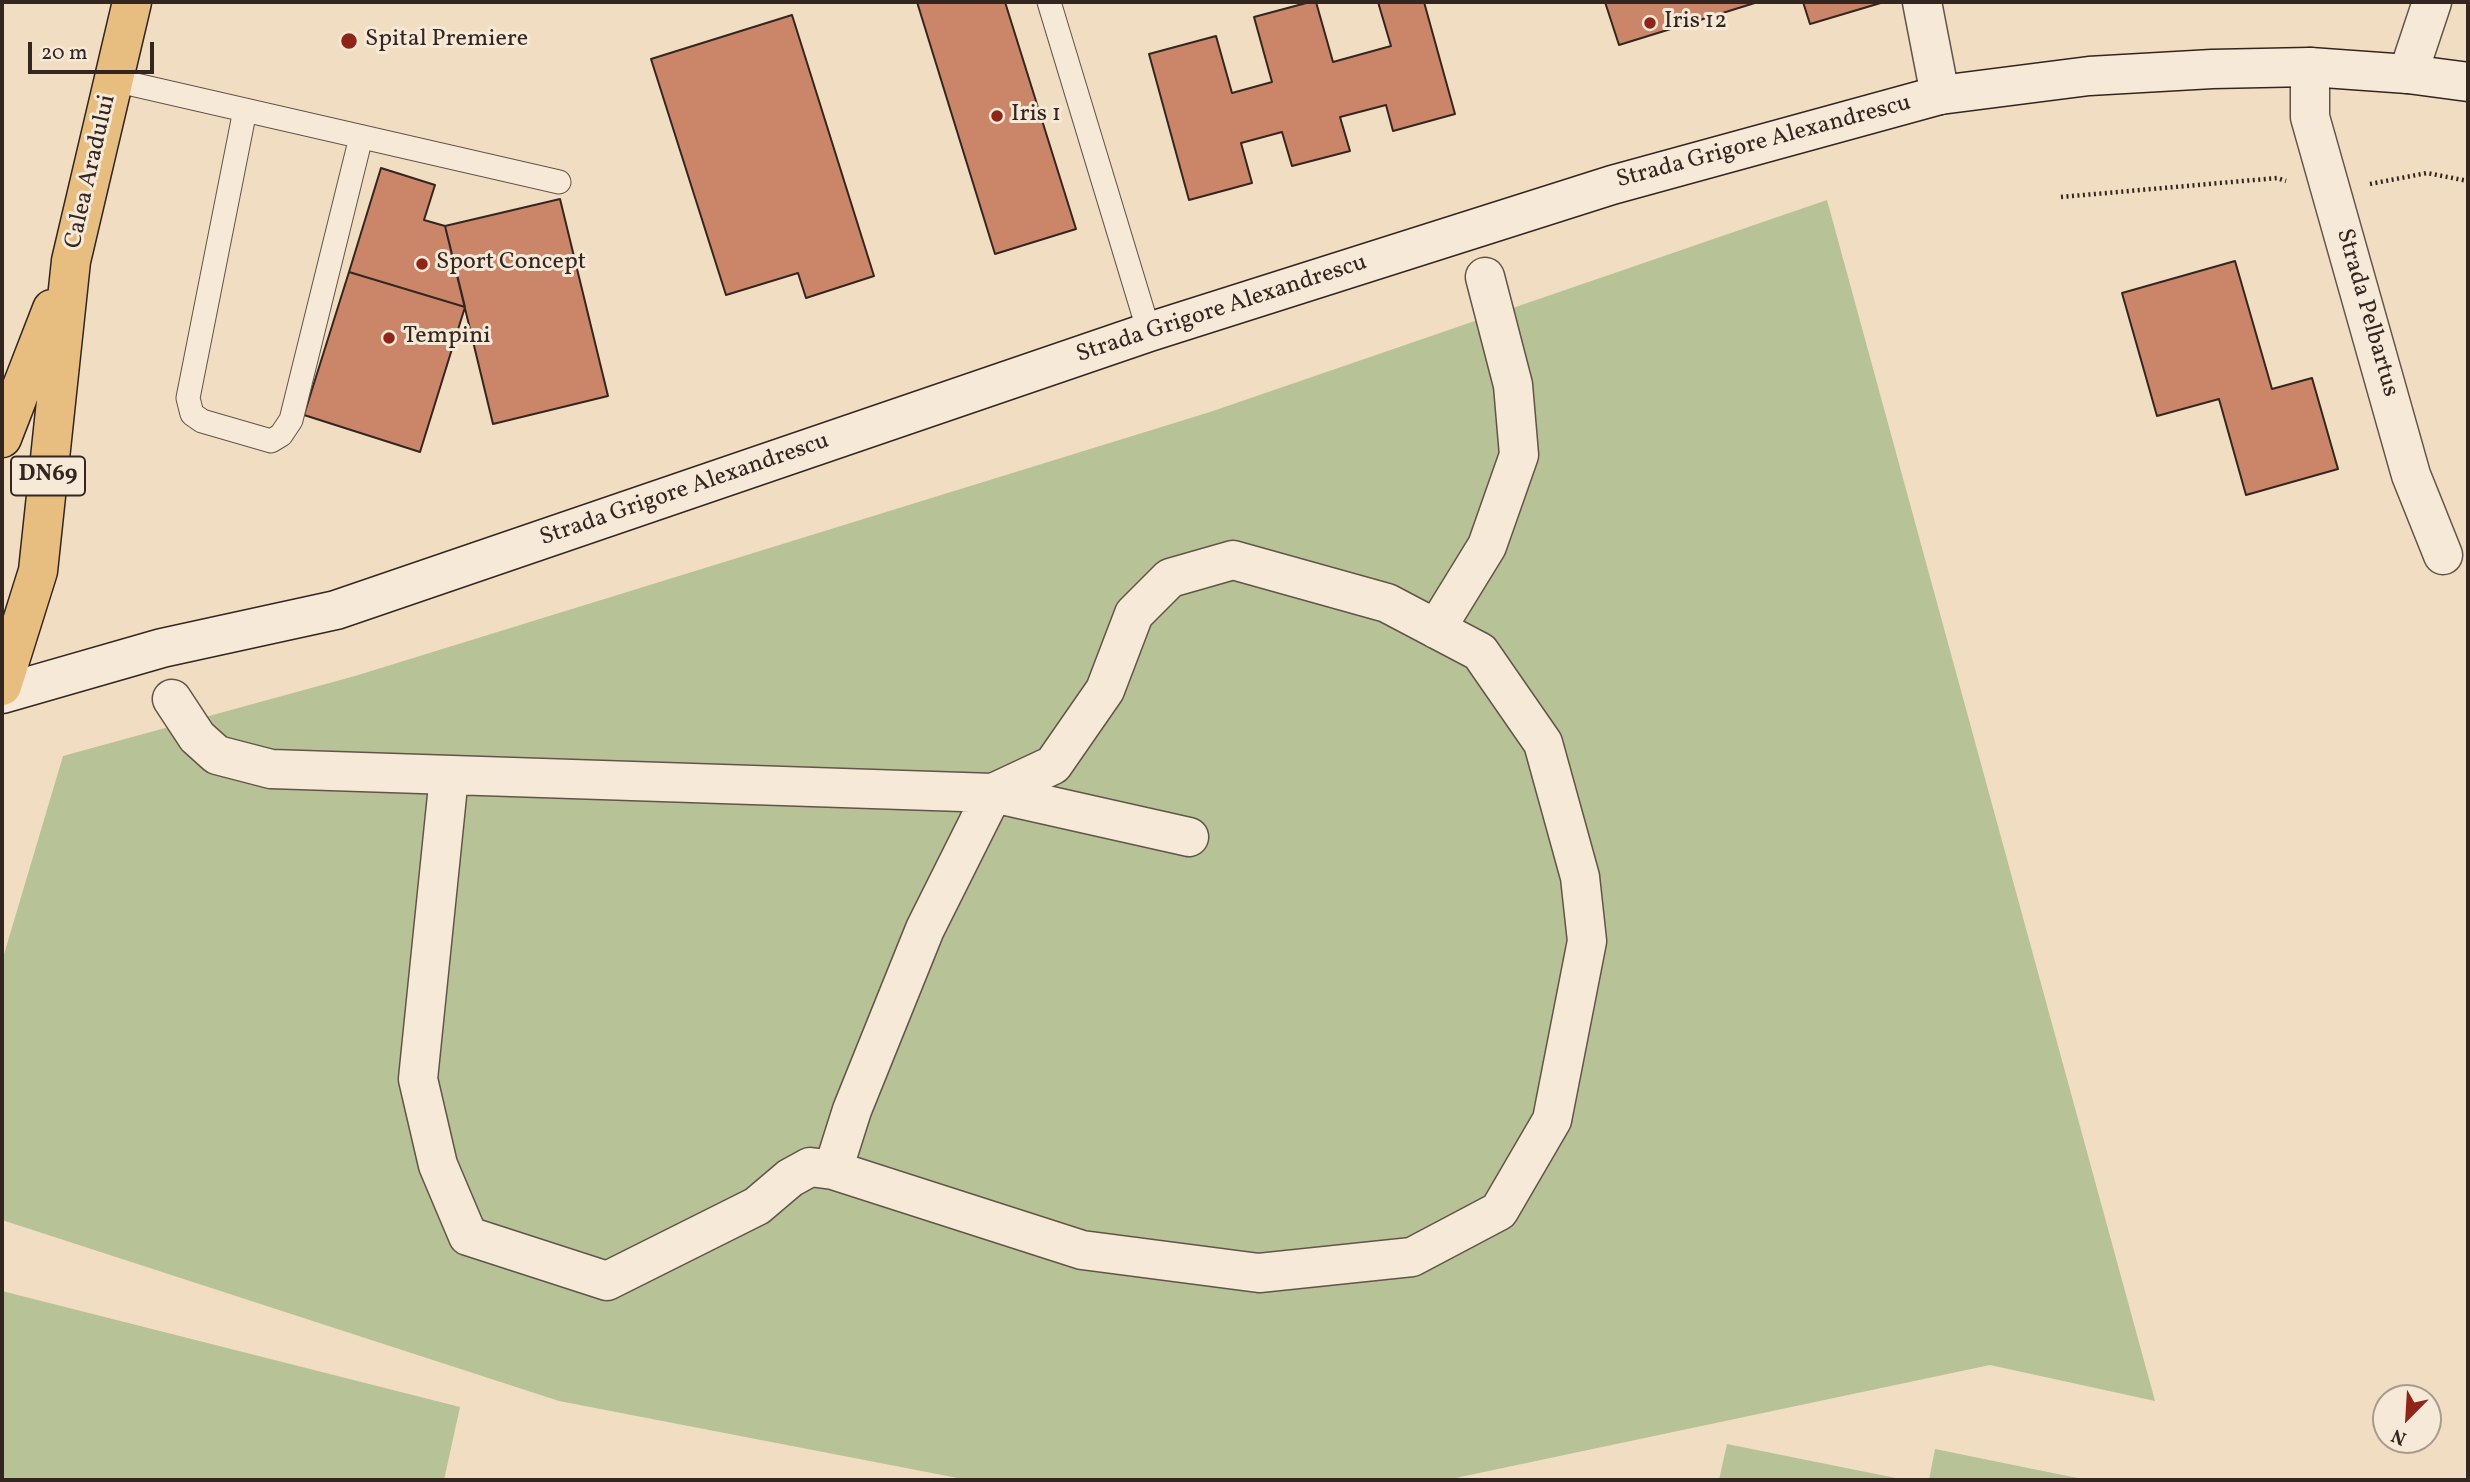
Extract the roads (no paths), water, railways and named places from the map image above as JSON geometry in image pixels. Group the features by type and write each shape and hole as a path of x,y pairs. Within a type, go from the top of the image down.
{"main road":[{"name":"Calea Aradului","path":"2,686 38,571 71,261 132,2"},
{"name":"Calea Aradului","path":"2,438 71,261"}],"street":[{"path":"1922,2 1940,95"},
{"path":"2408,74 2432,2"},
{"name":"Strada Grigore Alexandrescu","path":"2,694 162,648 336,610 1149,332 1612,185 1940,95 2089,76 2212,69 2310,67 2408,74 2468,82"},
{"name":"Strada Pelbartus","path":"2310,67 2310,117 2412,475 2443,555"},
{"path":"1436,629 1487,546 1519,454 1513,386 1485,277"},
{"path":"449,776 418,1079 438,1165 468,1236 607,1281 757,1206 790,1178 810,1167 833,1170 1082,1250 1259,1273 1412,1257 1499,1211 1552,1120 1587,941 1580,877 1543,743 1480,652 1387,603 1233,560 1170,578 1134,614 1105,690 1053,765 993,793 925,929 852,1110 833,1170"},
{"path":"172,699 197,737 217,755 271,769 993,793 1189,837"}],"lane":[{"path":"1049,2 1149,332"},
{"path":"114,80 558,182"},
{"path":"245,110 188,398 191,414 202,421 271,441 281,435 291,420 361,137"}],"place":[{"name":"Iris 12","path":"1650,23"},
{"name":"Spital Premiere","path":"349,41"},
{"name":"Iris 1","path":"997,116"},
{"name":"Sport Concept","path":"422,264"},
{"name":"Tempini","path":"389,338"}]}
